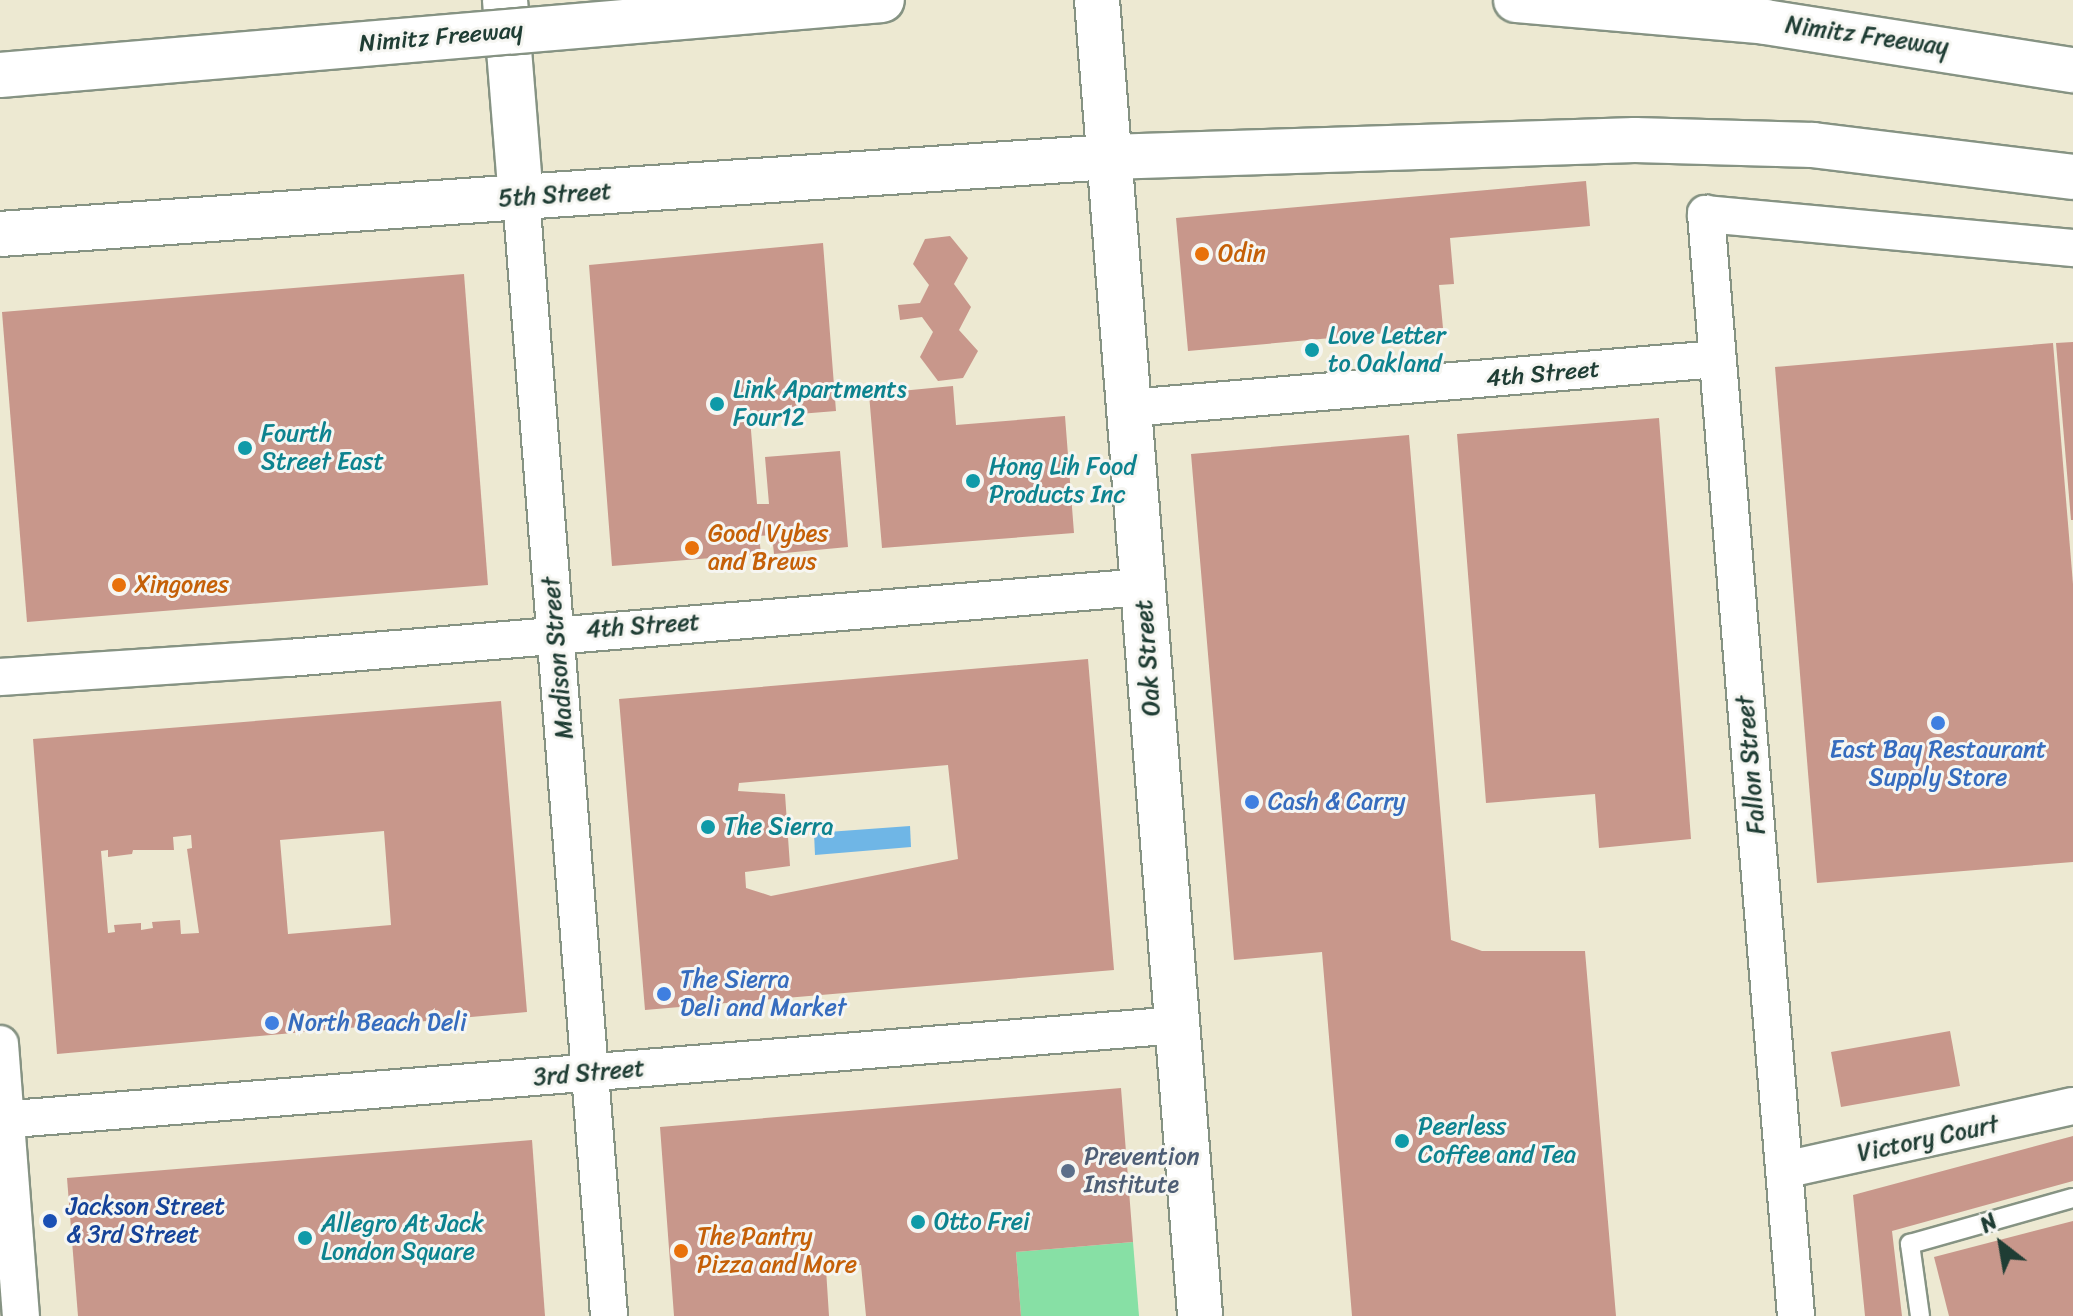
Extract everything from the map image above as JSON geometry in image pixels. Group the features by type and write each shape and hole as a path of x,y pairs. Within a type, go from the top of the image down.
{"main road":[{"name":"Madison Street","path":"505,0 521,197"},
{"name":"Nimitz Freeway","path":"0,75 882,0"},
{"name":"Oak Street","path":"1097,0 1200,1316"},
{"name":"Nimitz Freeway","path":"1516,0 1765,22 2073,70"},
{"name":"5th Street","path":"0,234 1109,157 1635,140 1813,145 2073,177"}],"street":[{"name":"Madison Street","path":"521,197 609,1316"},
{"name":"Fallon Street","path":"1796,1316 1706,214 2073,248"},
{"name":"4th Street","path":"1129,408 1717,359"},
{"name":"4th Street","path":"0,677 288,658 556,633 1143,587"},
{"name":"3rd Street","path":"3,1120 1177,1025"},
{"path":"0,1044 3,1120 21,1316"},
{"name":"Victory Court","path":"1784,1170 2073,1106"}],"lane":[{"path":"1920,1316 1910,1244 2073,1198"}],"green space":[{"path":"1133,1242 1139,1316 1021,1316 1016,1252"}],"water":[{"path":"910,826 911,847 815,855 814,833"}],"building":[{"path":"1586,181 1590,226 1450,238 1454,284 1439,285 1443,328 1188,351 1176,218"},
{"path":"950,236 968,258 954,284 971,307 959,330 978,351 963,378 938,381 920,357 933,332 922,317 900,320 898,305 920,303 929,285 913,264 925,239"},
{"name":"Link Apartments Four12","path":"823,243 836,411 750,418 757,504 769,504 765,457 840,451 848,547 774,554 772,535 759,536 761,554 612,566 589,265"},
{"name":"Fourth Street East","path":"464,274 488,585 27,622 2,312"},
{"path":"2073,342 2073,520 2071,520 2056,343"},
{"name":"East Bay Restaurant Supply Store","path":"2053,343 2073,584 2073,862 1817,883 1775,367"},
{"name":"Hong Lih Food Products Inc","path":"953,386 956,425 1065,416 1074,533 882,548 869,394"},
{"path":"1659,418 1691,839 1599,848 1595,794 1486,803 1457,434"},
{"path":"1409,435 1451,940 1482,951 1585,951 1616,1316 1352,1316 1322,952 1234,960 1191,454"},
{"name":"The Sierra","path":"1088,659 1114,970 645,1010 619,699","holes":["948,765 958,859 771,896 746,888 745,872 790,866 785,794 738,791 739,783"]},
{"path":"501,701 527,1012 57,1054 33,739","holes":["384,831 391,925 288,934 280,840","191,835 192,848 187,849 199,933 181,934 180,920 152,922 153,928 141,930 141,923 114,925 115,932 108,933 101,851 108,850 108,857 132,854 133,850 174,850 173,837"]},
{"path":"1950,1031 1960,1086 1841,1107 1831,1052"},
{"path":"1121,1088 1133,1242 1016,1252 1021,1316 866,1316 861,1265 826,1269 829,1316 674,1316 660,1127"},
{"path":"2073,1136 2073,1181 1892,1231 1902,1316 1865,1316 1853,1195"},
{"name":"Allegro At Jack London Square","path":"532,1140 545,1316 78,1316 67,1178"},
{"path":"2073,1221 2073,1316 1949,1316 1934,1257"}],"place":[{"name":"Odin","path":"1202,254"},
{"name":"Love Letter to Oakland","path":"1312,350"},
{"name":"Link Apartments Four12","path":"717,404"},
{"name":"Fourth Street East","path":"245,448"},
{"name":"Hong Lih Food Products Inc","path":"973,481"},
{"name":"Good Vybes and Brews","path":"692,548"},
{"name":"Xingones","path":"119,585"},
{"name":"East Bay Restaurant Supply Store","path":"1938,723"},
{"name":"Cash & Carry","path":"1252,802"},
{"name":"The Sierra","path":"708,827"},
{"name":"The Sierra Deli and Market","path":"664,994"},
{"name":"North Beach Deli","path":"272,1023"},
{"name":"Peerless Coffee and Tea","path":"1402,1141"},
{"name":"Prevention Institute","path":"1068,1171"},
{"name":"Jackson Street & 3rd Street","path":"50,1221"},
{"name":"Otto Frei","path":"918,1222"},
{"name":"Allegro At Jack London Square","path":"305,1238"},
{"name":"The Pantry Pizza and More","path":"681,1251"}]}
